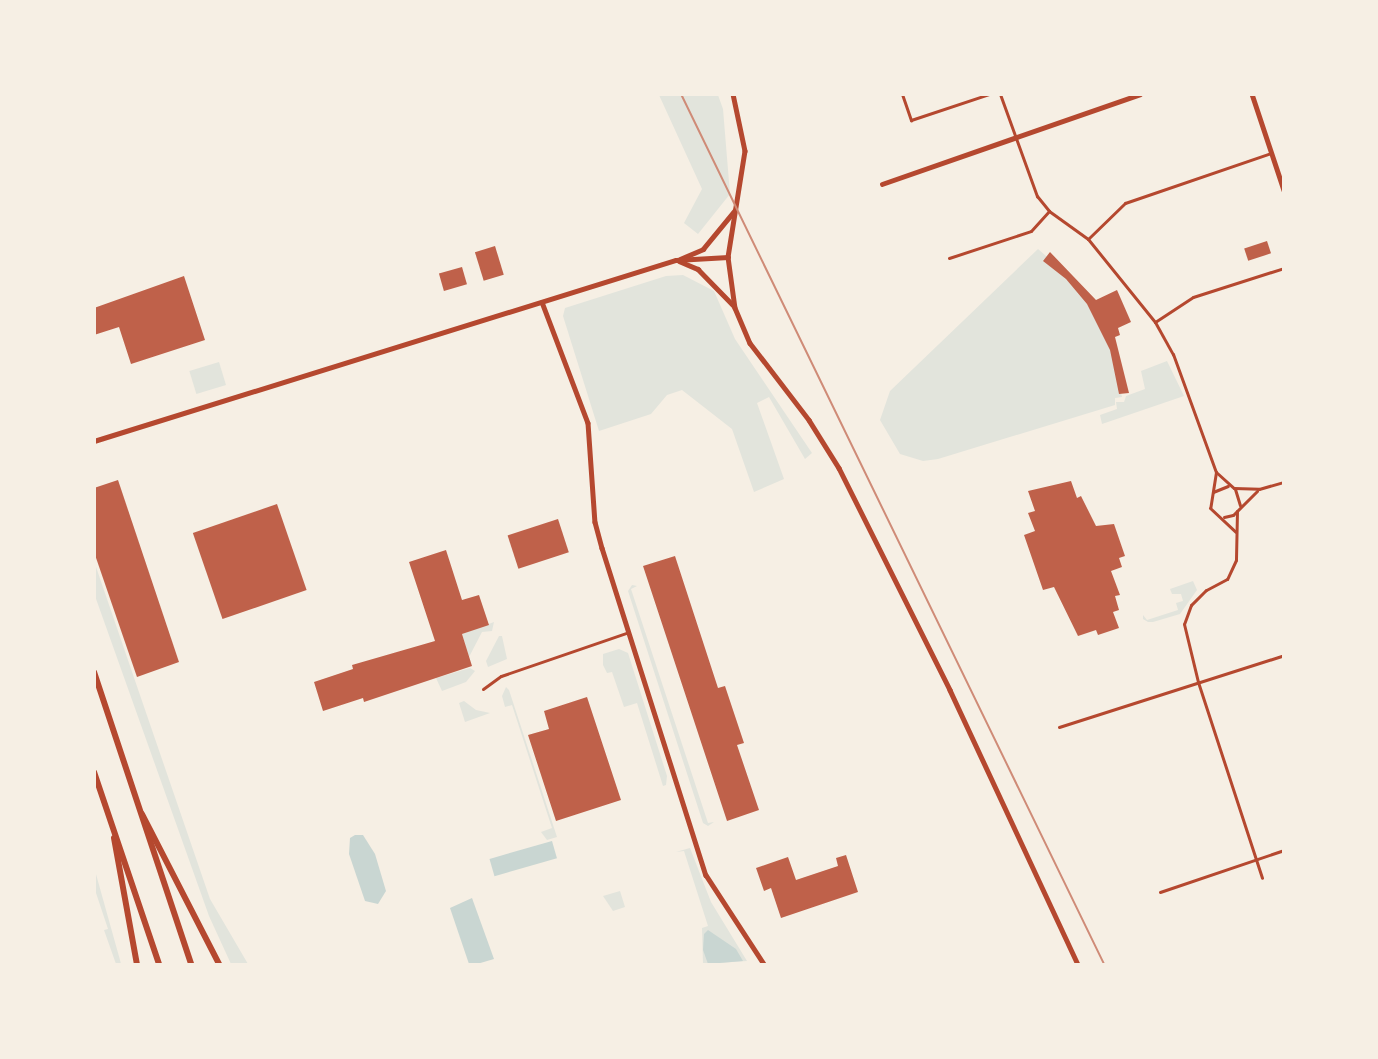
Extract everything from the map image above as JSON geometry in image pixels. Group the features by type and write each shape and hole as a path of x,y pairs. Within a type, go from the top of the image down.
{"highway":[{"path":"94,672 132,795 190,964"},
{"path":"94,772 159,964"},
{"path":"132,795 219,964"},
{"path":"110,817 137,964"}],"main road":[{"path":"733,94 744,131 745,151 728,257 735,308 750,343 809,420 839,468 950,690 1078,964"},
{"path":"882,184 1140,94"},
{"path":"1252,94 1284,190"},
{"path":"94,441 676,260 703,249 736,208"},
{"path":"676,260 728,257"},
{"path":"676,260 698,269 735,308"},
{"path":"542,302 588,423 595,522 706,875 764,964"}],"street":[{"path":"903,94 911,120 988,94"},
{"path":"1000,94 1037,196 1049,211 1088,239 1155,322 1173,354 1216,472 1234,488 1258,489 1284,482"},
{"path":"1088,239 1125,203 1271,153"},
{"path":"949,258 1031,231 1049,211"},
{"path":"1155,322 1193,297 1284,268"},
{"path":"1216,472 1210,497 1213,512 1223,517 1236,532"},
{"path":"1210,497 1215,489 1230,486"},
{"path":"1234,488 1240,496 1240,507"},
{"path":"1223,517 1237,511 1258,489"},
{"path":"1237,511 1236,560 1227,579 1201,594 1185,618 1198,682 1262,878"},
{"path":"483,689 501,676 630,632"},
{"path":"1059,727 1284,655"},
{"path":"1160,892 1284,850"}],"shaded area":[{"path":"659,95 718,95 723,109 730,194 698,234 684,223 702,189"},
{"path":"1038,249 1068,275 1106,331 1122,397 1115,398 1115,405 938,459 923,461 900,454 880,420 890,391"},
{"path":"683,275 714,291 735,339 812,453 805,459 769,397 757,403 784,479 754,492 732,429 682,390 667,395 651,414 599,431 563,316 565,308 666,276"},
{"path":"1167,361 1184,396 1102,424 1100,415 1117,409 1116,402 1124,402 1126,396 1145,389 1141,371"},
{"path":"219,362 226,385 196,394 189,371"},
{"path":"95,564 210,899 248,964 231,964 209,916 95,596"},
{"path":"1193,581 1197,590 1180,614 1153,622 1143,619 1143,615 1147,620 1178,610 1176,603 1183,601 1181,594 1172,594 1170,589"},
{"path":"632,585 637,586 631,589 708,823 714,822 708,826 703,823 628,591"},
{"path":"494,622 492,631 482,632 469,657 462,634"},
{"path":"499,636 502,636 507,659 488,667 486,661"},
{"path":"619,649 628,653 667,776 666,785 663,786 637,703 624,707 612,672 607,673 603,665 603,654"},
{"path":"470,668 475,671 466,682 442,691 436,678"},
{"path":"506,687 509,690 557,837 547,840 541,832 552,828 512,705 505,707 502,696"},
{"path":"464,701 476,710 490,713 465,722 459,703"},
{"path":"363,835 375,854 386,891 378,904 365,901 349,854 350,838"},
{"path":"552,841 557,858 494,876 490,859"},
{"path":"690,848 711,902 747,961 703,964 702,928 708,926 684,851 676,852"},
{"path":"94,867 121,964 116,964 104,930 108,929 95,890"},
{"path":"620,891 625,907 613,911 603,896"},
{"path":"472,898 494,959 477,964 469,964 450,908"},
{"path":"708,930 736,949 743,961 708,964 703,950 704,934"}],"building":[{"path":"1267,241 1271,253 1248,261 1244,248"},
{"path":"495,246 504,275 484,281 475,252"},
{"path":"1050,252 1096,300 1117,290 1131,322 1118,328 1120,335 1115,337 1129,393 1119,394 1110,350 1087,304 1066,279 1043,261"},
{"path":"462,267 467,284 444,291 439,274"},
{"path":"184,276 205,340 131,364 119,327 94,335 94,308"},
{"path":"118,480 179,662 137,677 94,552 94,488"},
{"path":"1071,481 1077,498 1081,496 1096,526 1114,524 1125,556 1119,558 1122,567 1111,571 1120,595 1115,596 1119,610 1113,612 1119,628 1098,635 1096,630 1078,636 1054,587 1043,590 1024,535 1035,531 1028,513 1035,511 1028,491"},
{"path":"277,504 307,590 222,619 193,533"},
{"path":"558,519 569,552 518,569 508,535"},
{"path":"446,550 462,600 479,595 489,625 462,634 472,666 364,702 363,698 323,711 314,682 353,669 352,665 435,641 409,562"},
{"path":"675,556 718,688 725,686 744,743 737,745 759,810 727,821 643,566"},
{"path":"587,697 621,800 556,821 528,735 549,729 544,711"},
{"path":"846,855 858,892 781,918 771,888 764,891 756,868 788,857 796,880 838,866 836,858"}],"railway":[{"path":"681,94 1104,964"}]}
